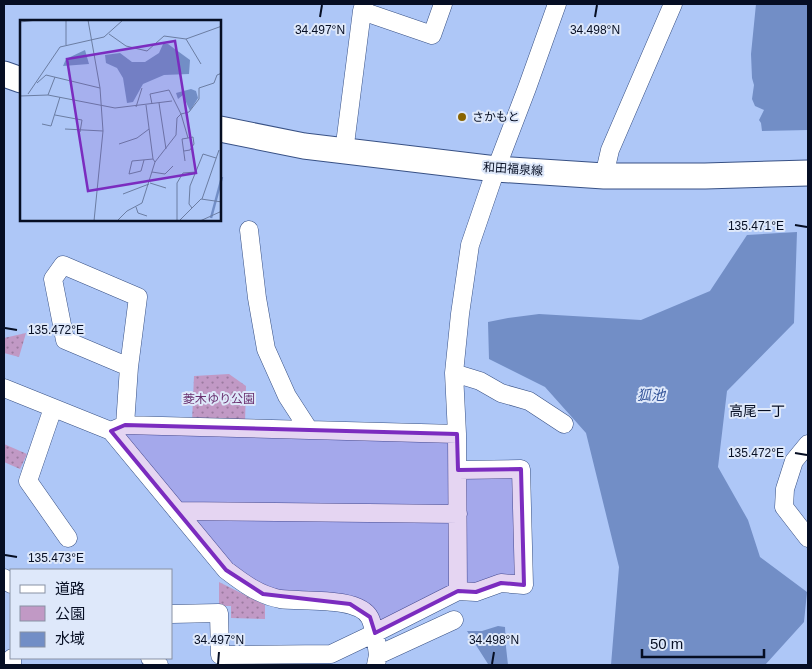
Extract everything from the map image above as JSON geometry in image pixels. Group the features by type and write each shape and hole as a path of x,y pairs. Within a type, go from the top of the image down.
{"main road":[{"path":"4,74 20,80"},
{"name":"和田福泉線","path":"221,129 344,152 496,169 604,176 808,173"}],"street":[{"path":"344,152 363,7 432,35 443,4"},
{"path":"458,591 458,470 454,373 470,245 556,4"},
{"path":"604,176 610,150 673,4"},
{"path":"249,230 257,298 266,349 286,396 309,430"},
{"path":"129,366 65,340 53,278 63,265 138,297 129,366 118,428 177,512 226,570 247,586 263,594 280,599 350,604 362,608 370,617 375,633 377,660 454,620"},
{"path":"454,373 480,381 501,393 529,402 564,424"},
{"path":"4,388 53,408 118,428 457,434"},
{"path":"53,408 28,481 68,538"},
{"path":"808,444 794,461 785,489 784,507 808,538"},
{"path":"172,614 219,613 220,660 332,654 458,591 476,592 501,583 524,585 521,469 458,470"},
{"path":"177,512 458,514"}],"highlighted area":[{"path":"125,425 457,434 458,470 521,469 524,585 501,583 476,592 458,591 375,633 370,617 350,604 263,594 226,570 111,431"}],"green space":[{"path":"26,333 19,357 4,353 4,338"},
{"name":"菱木ゆり公園","path":"229,374 246,386 245,423 192,422 194,376"},
{"path":"4,444 27,454 20,469 4,462"},
{"path":"219,582 265,605 265,619 231,618 231,606 219,606"}],"water":[{"path":"756,4 808,4 808,130 762,131 759,120 764,110 755,106 752,99 754,85 751,54"},
{"name":"狐池","path":"797,232 794,323 727,391 718,467 748,520 760,557 807,592 804,622 765,665 611,665 619,567 586,433 545,387 489,359 488,322 539,314 641,320 710,291 747,235"},
{"path":"498,626 505,627 508,665 482,665 488,664 467,631 482,631"}],"place":[{"name":"さかもと","path":"462,117"}],"district":[{"name":"高尾一丁","path":"757,411"}]}
